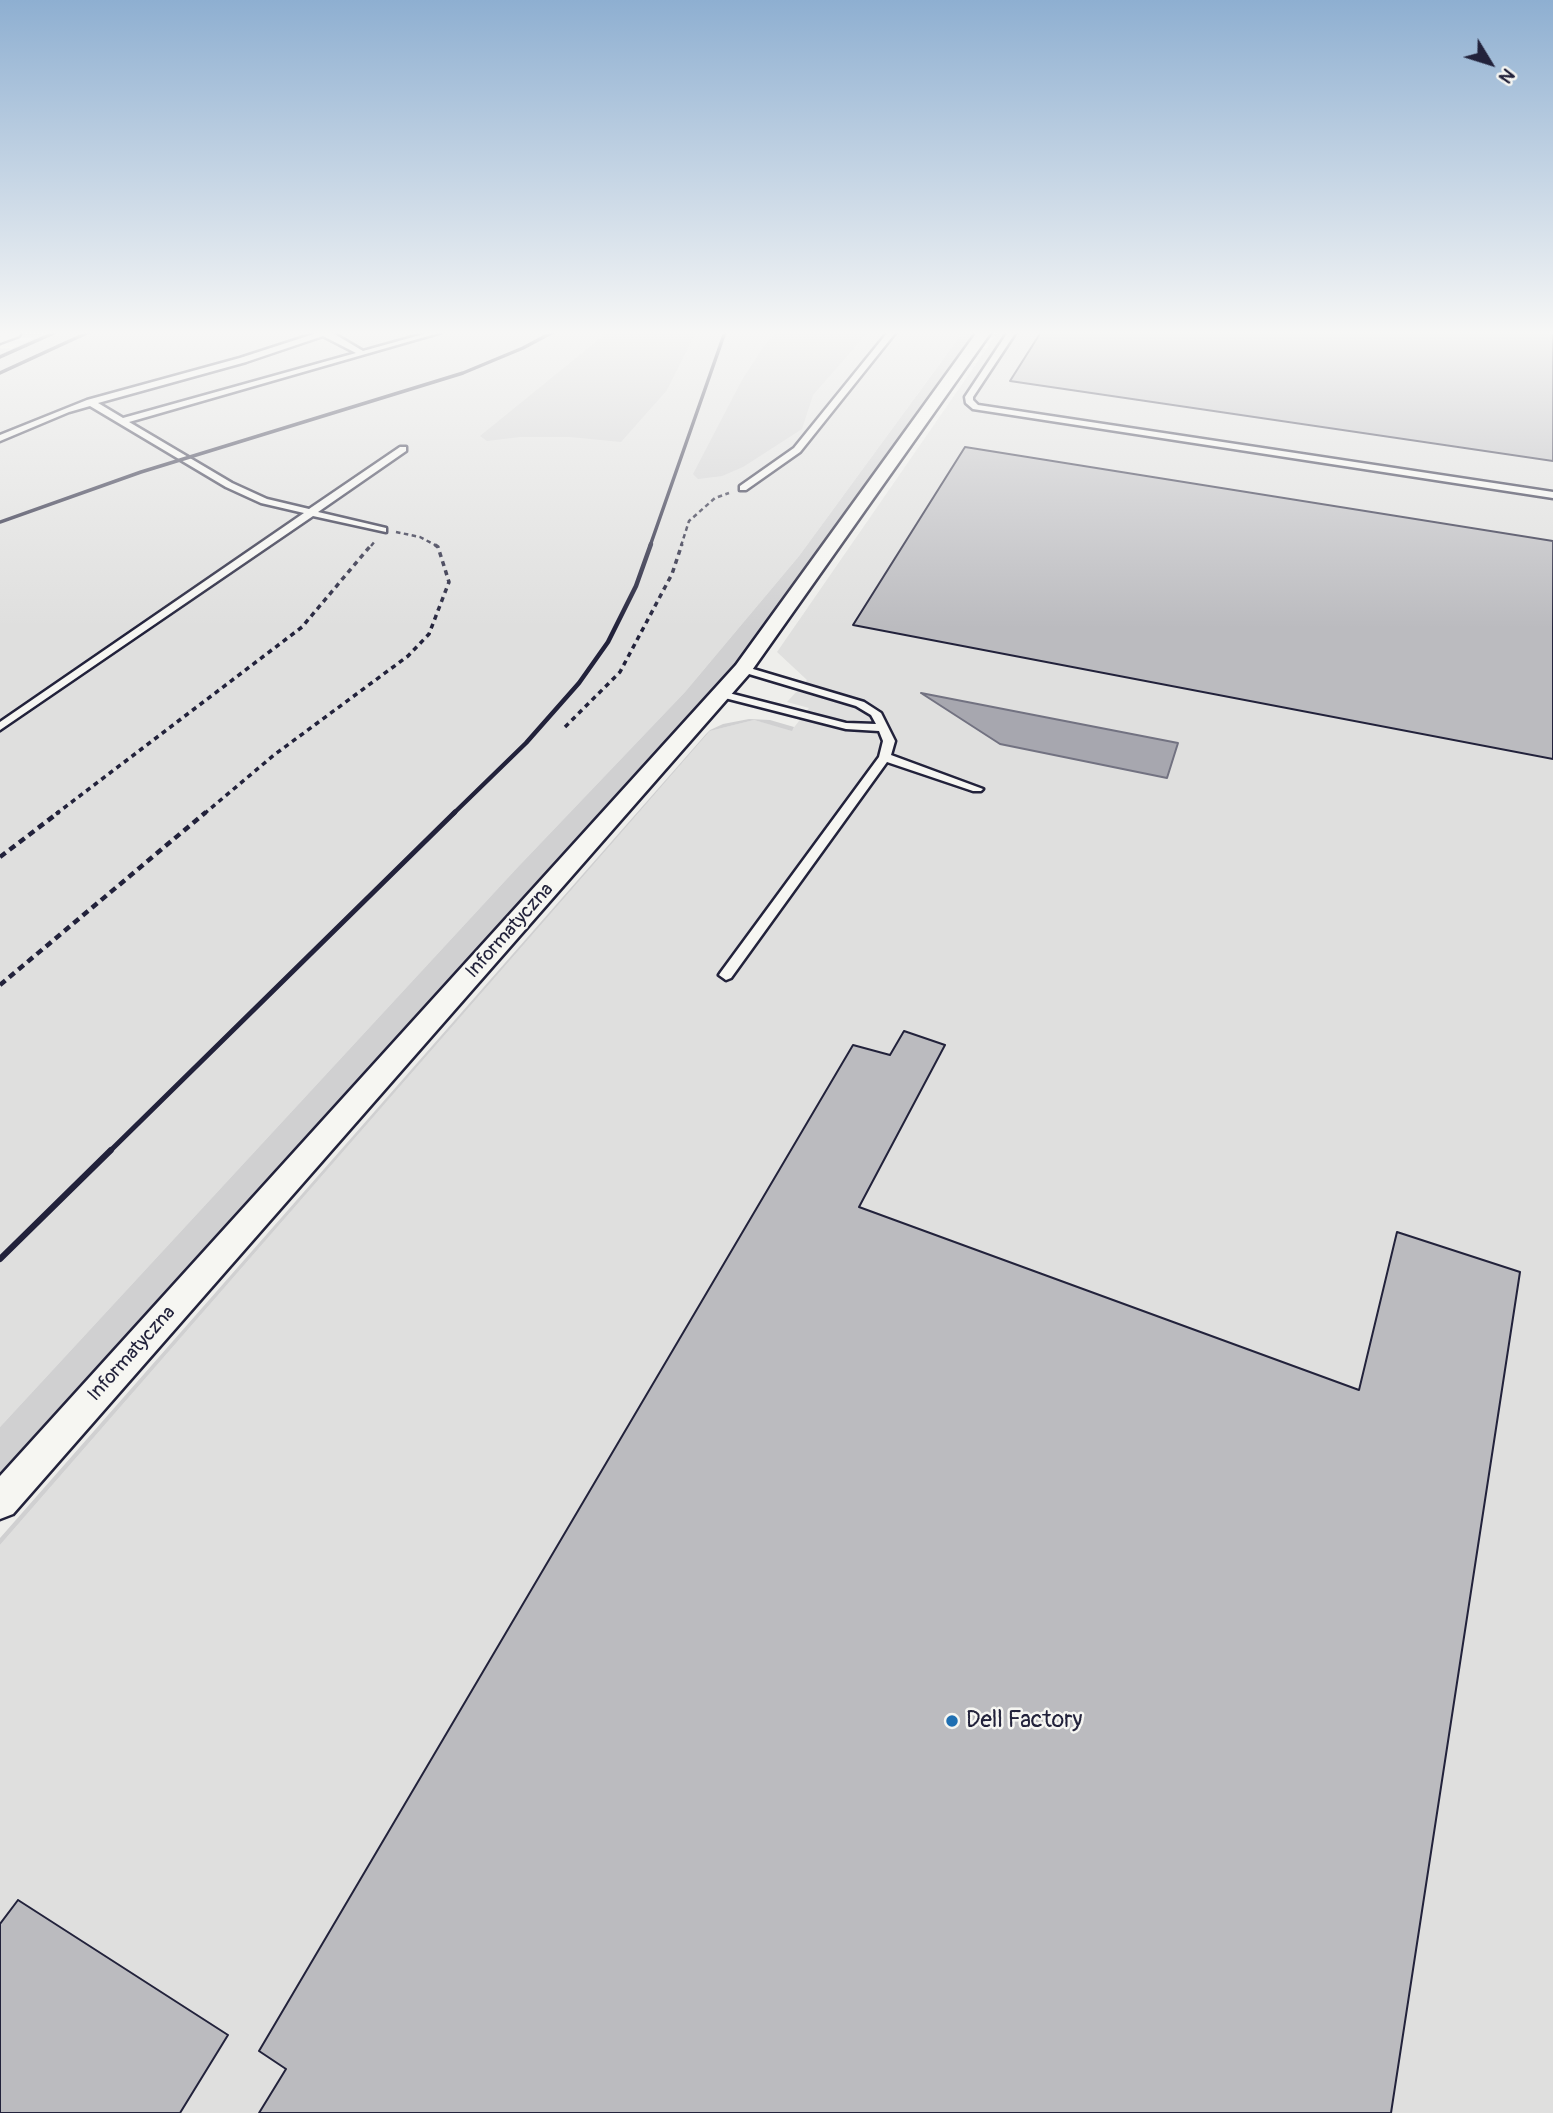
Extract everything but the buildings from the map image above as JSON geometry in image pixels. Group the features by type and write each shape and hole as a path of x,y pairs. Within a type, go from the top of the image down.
{"street":[{"name":"Informatyczna","path":"0,1503 743,669 913,431"}],"lane":[{"path":"0,438 18,431"},
{"path":"139,431 232,487 275,505 383,530"},
{"path":"743,488 797,450 812,431"},
{"path":"1131,431 1553,495"},
{"path":"0,727 403,449"},
{"path":"726,975 885,757 889,741 876,713 860,704 743,669"},
{"path":"721,694 846,726 883,728"},
{"path":"885,757 977,789"}],"path":[{"path":"565,727 620,672 671,575 690,522 715,498 743,488"},
{"path":"0,857 302,627 360,562 383,530 420,537 432,542 440,552 449,582 429,634 408,656 274,755 0,985"}],"shaded area":[{"path":"0,431 891,431 799,556 685,692 516,869 0,1427"},
{"path":"487,431 631,431 621,442 570,437 520,437 487,441 480,436"},
{"path":"716,431 800,431 743,467 722,476 698,479 693,474"},
{"path":"891,431 905,431 755,638 718,683 0,1483 0,1427 516,869 685,692 799,556"},
{"path":"930,431 1553,431 1553,2113 0,2113 0,1545 710,731 754,720 792,730 809,708 787,702 807,680 777,652"},
{"path":"921,693 1178,743 1167,778 1000,744"},
{"path":"749,719 770,720 794,727 792,731 754,720 710,731 0,1545 0,1538 706,734 710,730 723,724"}],"railway":[{"path":"0,522 141,472 276,431"},
{"path":"650,546 690,431"},
{"path":"453,814 526,743 579,683 608,642 636,586 651,544"},
{"path":"109,1152 455,812"},
{"path":"0,1259 111,1150"}],"place":[{"name":"Dell Factory","path":"952,1721"}]}
